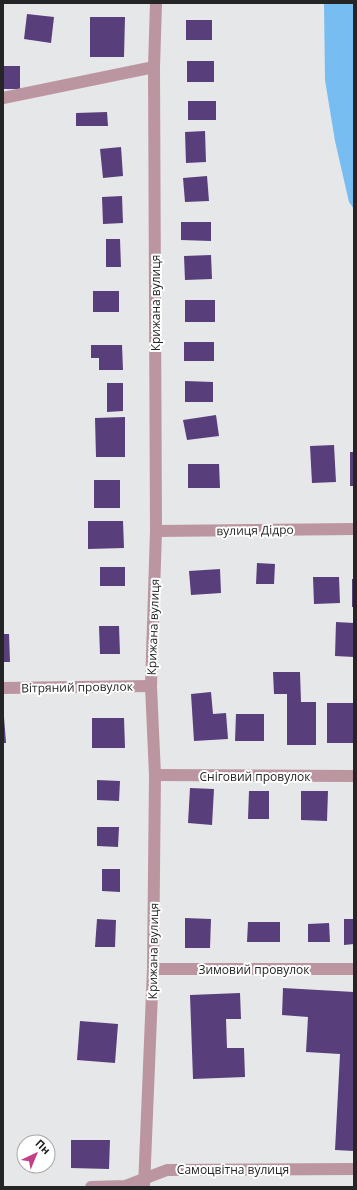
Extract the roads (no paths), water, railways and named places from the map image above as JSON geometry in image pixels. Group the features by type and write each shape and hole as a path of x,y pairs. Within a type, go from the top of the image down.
{"street":[{"name":"Крижана вулиця","path":"144,1183 153,969 155,775 151,686 156,531 154,66 156,3"},
{"path":"3,98 154,66"},
{"name":"вулиця Дідро","path":"156,531 354,529"},
{"name":"Вітряний провулок","path":"3,688 151,686"},
{"name":"Сніговий провулок","path":"155,775 354,776"},
{"name":"Зимовий провулок","path":"153,969 354,969"},
{"name":"Самоцвітна вулиця","path":"91,1187 125,1186 144,1183 167,1170 354,1169"}],"water":[{"path":"324,3 354,3 354,209 349,202 335,141 325,80"}]}
